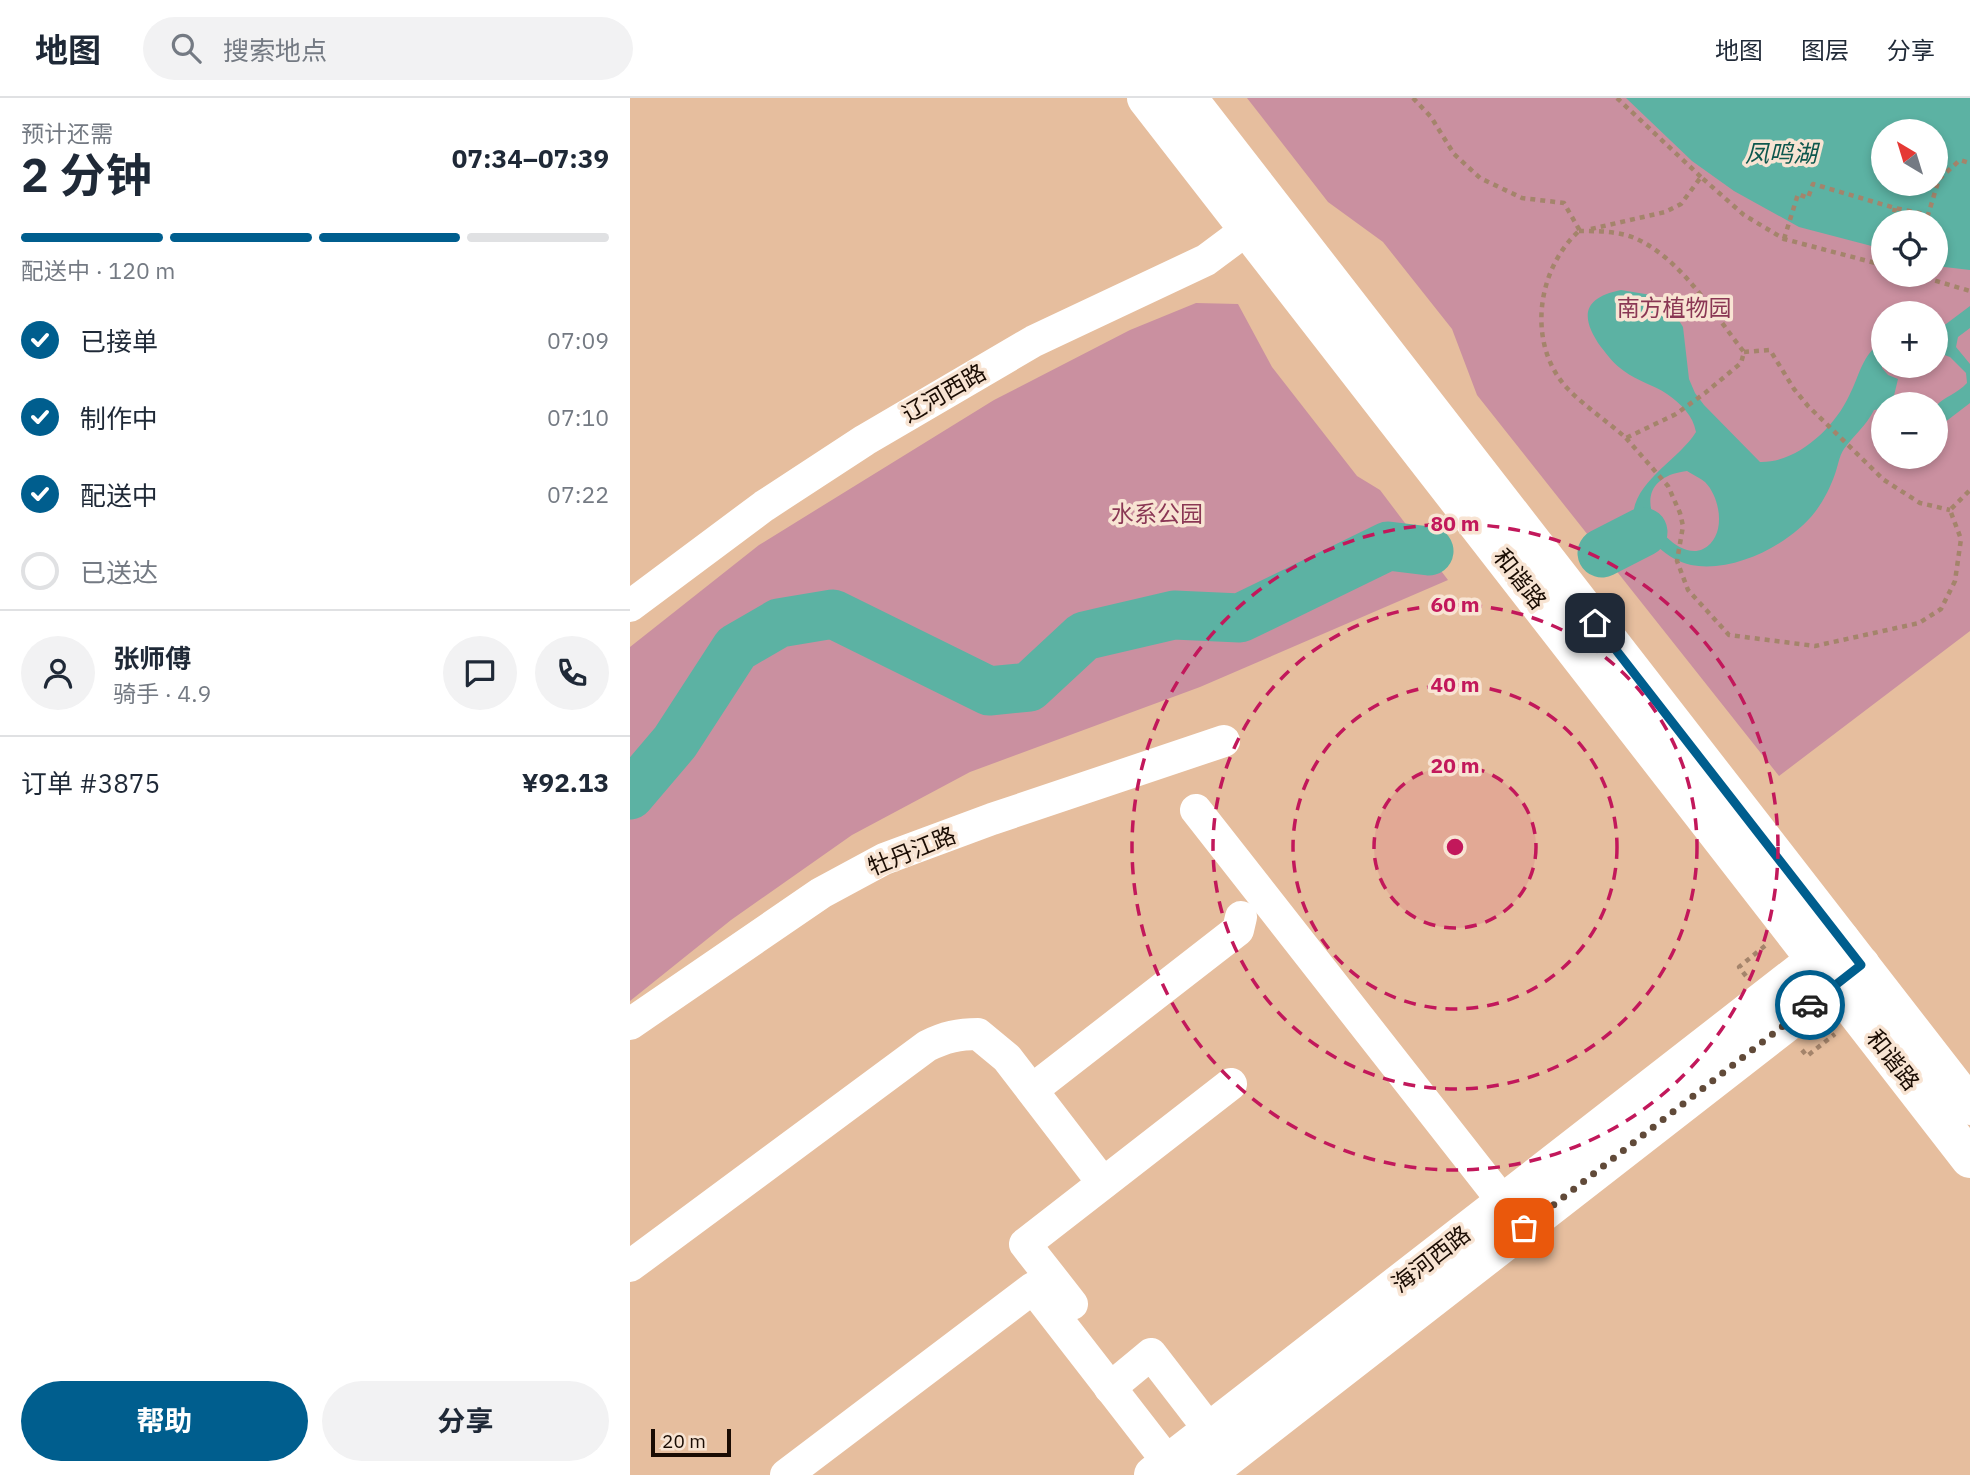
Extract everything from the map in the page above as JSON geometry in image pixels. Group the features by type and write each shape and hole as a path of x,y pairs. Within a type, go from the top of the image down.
{"main road":[{"name":"和谐路","path":"1146,98 1261,219 1838,963 1970,1160"},
{"name":"和谐路","path":"1188,98 1261,219"},
{"name":"和谐路","path":"1838,963 1970,1106"},
{"name":"海河西路","path":"1166,1471 1215,1454 1514,1215 1838,963"}],"street":[{"name":"辽河西路","path":"630,607 764,506 864,440 1034,341 1206,260 1261,219"},
{"name":"牡丹江路","path":"630,1024 821,893 884,859 992,819 1224,741"},
{"path":"1196,810 1514,1215"},
{"path":"1032,1090 1238,930 1241,917"},
{"path":"630,1266 927,1046 961,1034 978,1034 1007,1058 1103,1184"},
{"path":"1166,1471 1118,1381 1026,1244 1231,1084"},
{"path":"786,1475 1032,1288 1118,1381"},
{"path":"1118,1381 1152,1354 1215,1454"}],"path":[{"path":"1413,98 1431,117 1454,154 1480,178 1522,198 1564,203 1579,232"},
{"path":"1616,98 1744,215 1784,239 1871,262"},
{"path":"1784,239 1798,194 1808,198 1813,184 1928,215 1939,179 1960,160 1970,163"},
{"path":"1700,177 1681,204 1665,212 1579,232 1565,244 1546,283 1540,318 1546,355 1567,388 1626,438 1668,486 1680,513 1683,535 1677,561 1688,590 1729,635 1815,646 1919,623 1941,609 1955,581 1961,538 1950,510"},
{"path":"1579,232 1605,231 1636,238 1657,252 1685,277 1744,352"},
{"path":"1948,284 1970,291"},
{"path":"1744,352 1770,350 1794,389 1821,421 1884,480 1920,503 1950,510"},
{"path":"1626,438 1676,414 1705,393 1741,363 1744,352"},
{"path":"1950,510 1970,490"}],"green space":[{"name":"南方植物园","path":"1247,98 1970,98 1970,631 1779,776 1477,395 1452,329 1383,242 1328,202"},
{"name":"水系公园","path":"1196,303 1238,304 1272,367 1357,476 1380,490 1448,580 1200,687 970,772 852,835 731,920 630,1001 630,647 759,545 994,400 1130,330"}],"water":[{"name":"凤鸣湖","path":"1626,98 1970,98 1970,270 1948,267 1948,210 1871,210 1871,246 1799,227 1734,191 1692,161"},
{"path":"1621,290 1651,295 1670,306 1683,327 1689,379 1695,393 1760,462 1787,457 1824,431 1842,408 1871,351 1871,378 1898,379 1895,392 1871,392 1871,415 1842,452 1824,498 1804,524 1759,554 1725,565 1691,565 1658,547 1633,519 1640,494 1657,472 1688,443 1696,432 1694,426 1686,410 1677,402 1624,371 1601,347 1588,318 1592,304 1598,298","holes":["1687,471 1705,482 1718,507 1718,527 1711,543 1703,549 1690,551 1676,545 1654,519 1650,504 1653,489 1665,478"]},
{"path":"1970,306 1970,328 1958,337 1956,347 1970,364 1970,403 1948,420 1948,397 1967,383 1966,373 1948,356 1948,322"}],"waterway":[{"path":"1602,553 1643,532"},
{"path":"630,795 675,742 736,648 779,623 833,614 989,691 1029,687 1084,636 1174,615 1240,618 1388,546 1429,551"}],"way so far":[{"path":"1524,1228 1810,1005"}],"route":[{"path":"1595,623 1861,965 1810,1005"}]}
